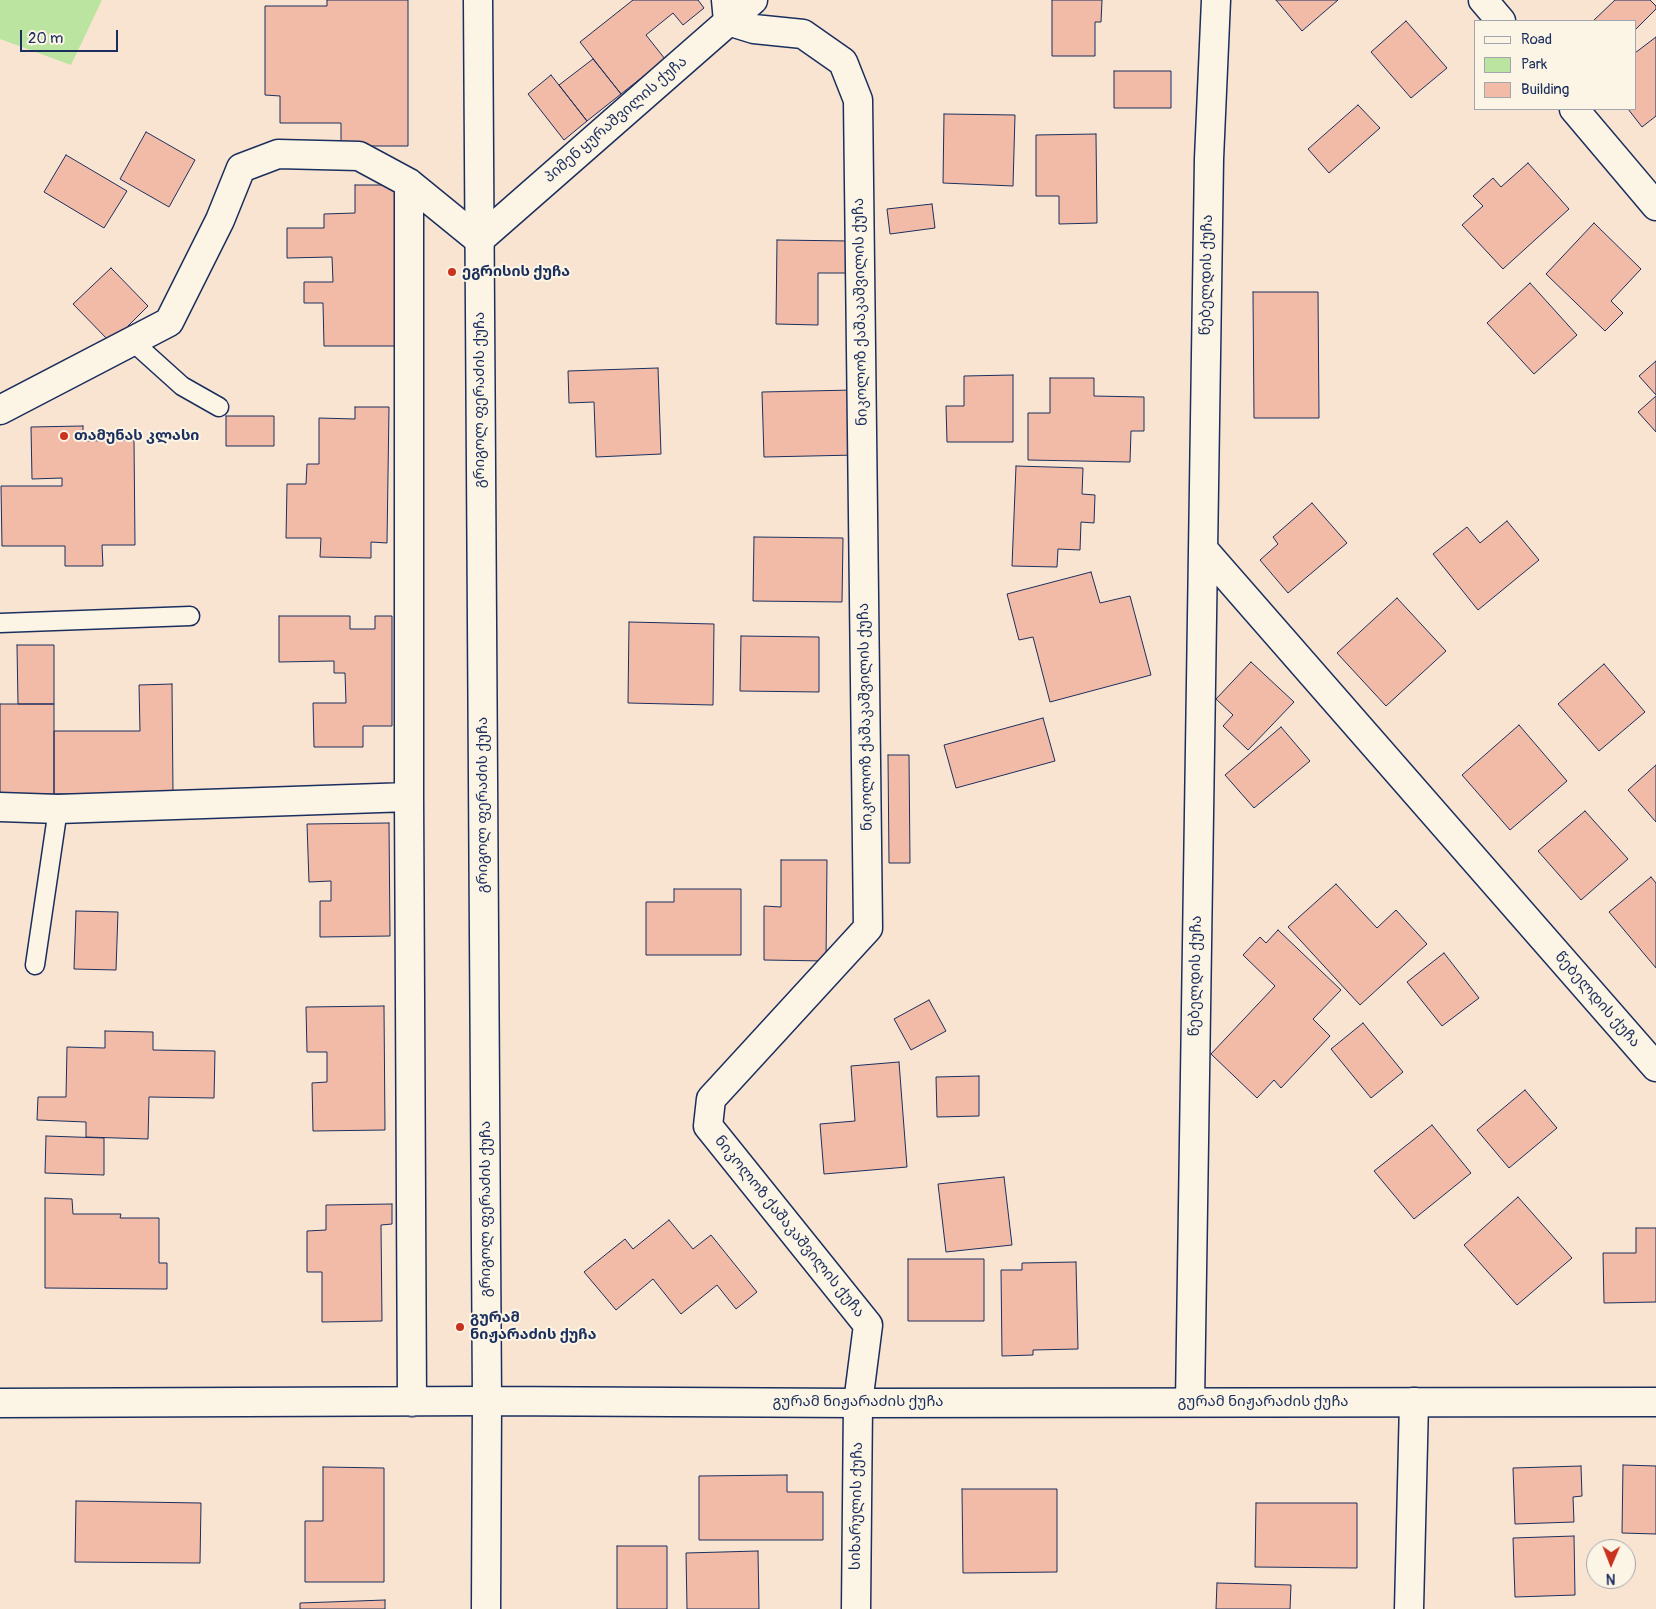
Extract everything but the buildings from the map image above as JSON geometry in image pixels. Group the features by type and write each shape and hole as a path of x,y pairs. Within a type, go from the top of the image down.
{"street":[{"name":"გრიგოლ ფერაძის ქუჩა","path":"478,0 487,1401 486,1609"},
{"name":"პიმენ ყურაშვილის ქუჩა","path":"479,240 727,11 753,0"},
{"name":"წებელდის ქუჩა","path":"1190,1402 1209,158 1216,0"},
{"path":"1483,0 1500,20"},
{"name":"ნიკოლოზ ქაშაკაშვილის ქუჩა","path":"727,11 754,29 803,34 843,62 858,100 868,928 711,1099 708,1126 868,1325 858,1403"},
{"path":"1575,110 1656,206"},
{"path":"0,410 169,322 220,220 241,168 278,154 359,156 409,183 479,240"},
{"path":"409,183 409,797 412,1402"},
{"name":"წებელდის ქუჩა","path":"1203,549 1656,1067"},
{"path":"0,807 58,809 409,797"},
{"name":"გურამ ნიჟარაძის ქუჩა","path":"0,1403 487,1401 858,1403 1656,1402"},
{"path":"1409,1609 1414,1402"},
{"name":"სიხარულის ქუჩა","path":"856,1609 858,1403"}],"lane":[{"path":"132,341 182,386 219,406"},
{"path":"0,623 190,616"},
{"path":"35,965 58,809"}],"green space":[{"path":"0,0 102,0 71,65 0,39"}],"place":[{"name":"ეგრისის ქუჩა","path":"452,272"},
{"name":"თამუნას კლასი","path":"64,436"},
{"name":"გურამ ნიჟარაძის ქუჩა","path":"460,1327"}]}
